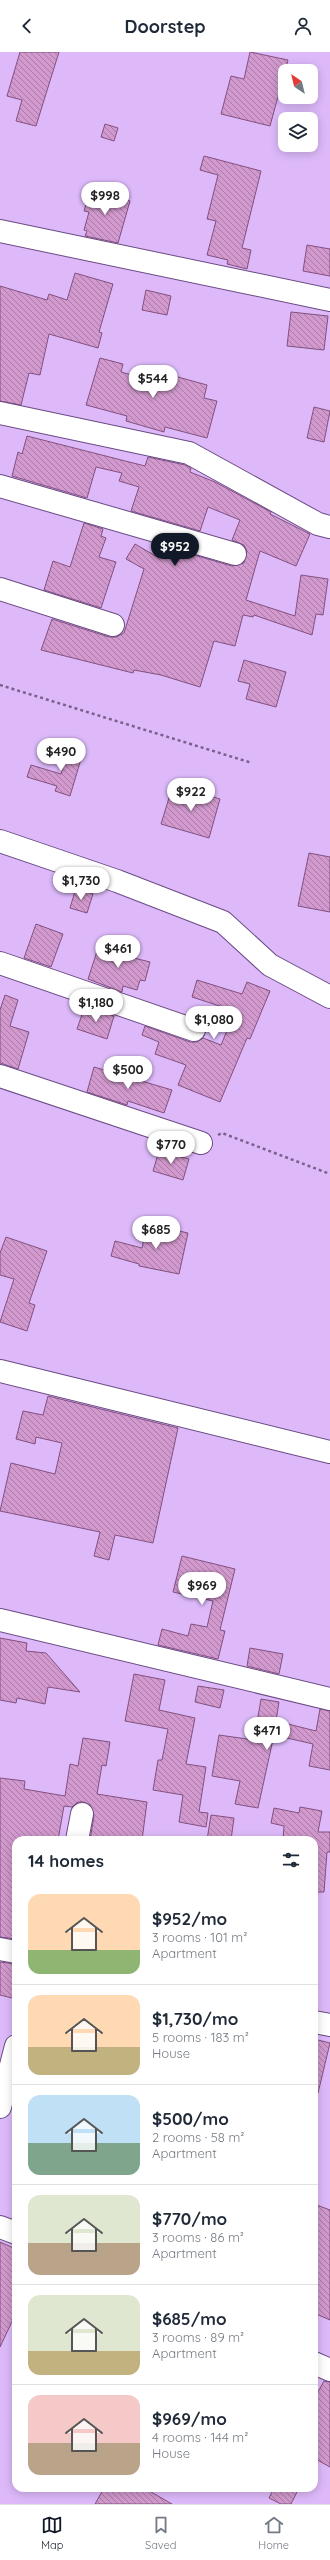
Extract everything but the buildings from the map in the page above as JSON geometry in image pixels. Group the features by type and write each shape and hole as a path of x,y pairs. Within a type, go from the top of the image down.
{"street":[{"path":"0,231 330,300"},
{"path":"0,413 189,453 318,524 330,527"},
{"path":"0,486 235,554"},
{"path":"0,589 113,625"},
{"path":"0,841 117,881 223,922 270,965 330,997"},
{"path":"0,963 194,1030"},
{"path":"0,1076 201,1143"},
{"path":"0,1371 330,1452"},
{"path":"0,1620 330,1699"},
{"path":"78,1836 82,1814"},
{"path":"0,1949 12,1951"},
{"path":"318,2023 330,2025"},
{"path":"0,2107 12,2061"},
{"path":"0,2227 12,2232"},
{"path":"318,2365 330,2370"}],"path":[{"path":"0,685 252,763"},
{"path":"201,1143 222,1133 330,1174"}]}
